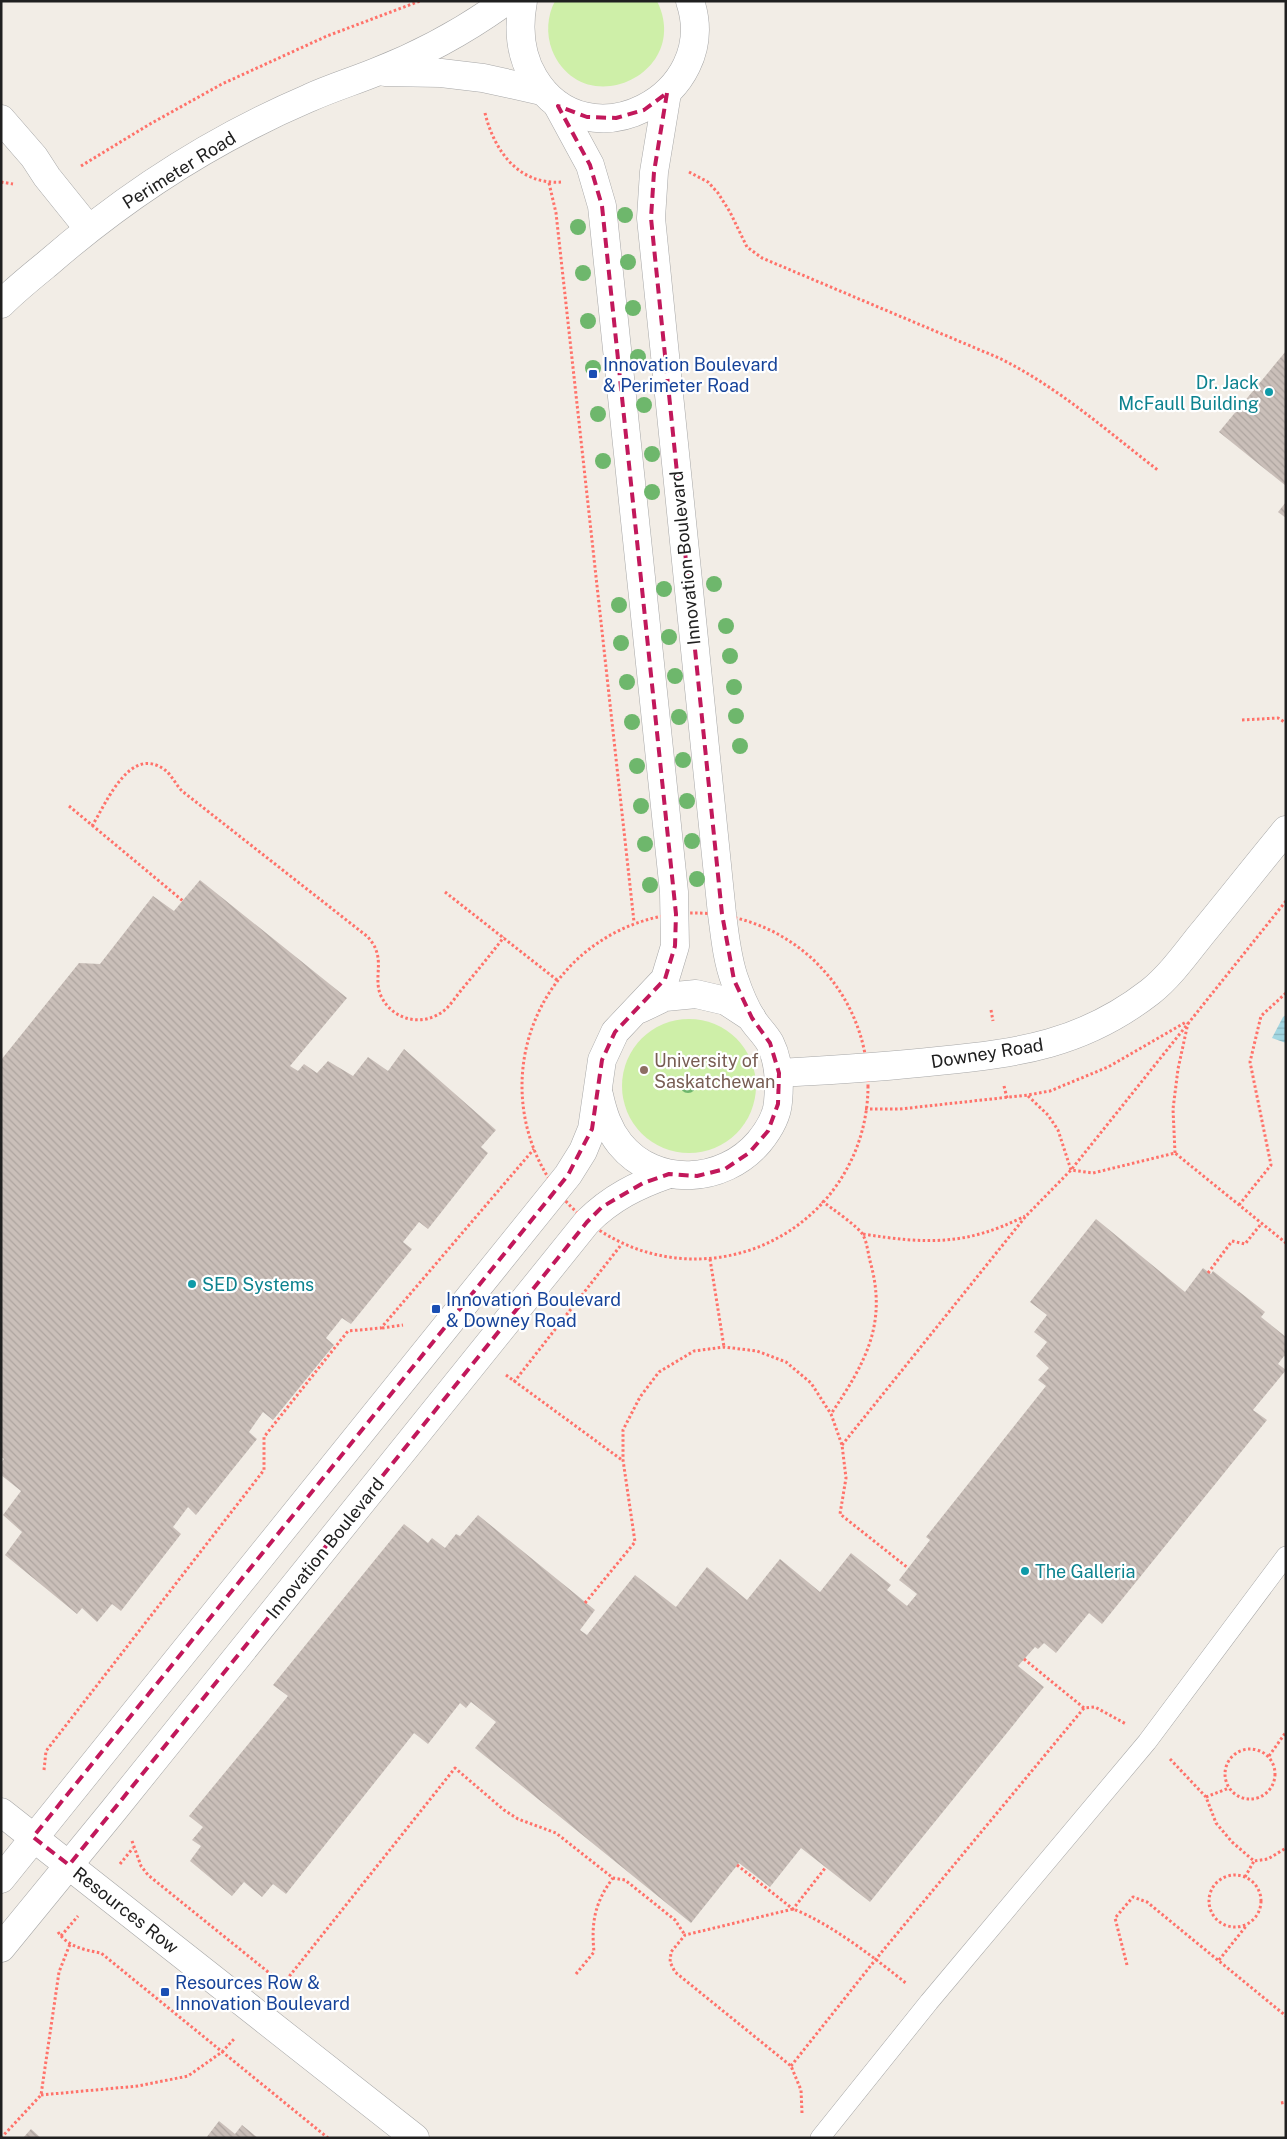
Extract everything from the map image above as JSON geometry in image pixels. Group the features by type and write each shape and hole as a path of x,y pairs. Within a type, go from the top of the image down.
{"street":[{"name":"Perimeter Road","path":"1,304 88,228 162,176 228,137 309,98 378,72 475,24 506,1"},
{"name":"Innovation Boulevard","path":"1,1879 568,1176 583,1151 592,1129 602,1060 615,1032 665,980 675,946 676,914 602,206 590,165 550,98 526,65 521,40 520,16 523,1"},
{"path":"667,93 685,70 694,42 694,13 690,1"},
{"name":"Perimeter Road","path":"378,72 441,73 483,78 550,98 587,117 616,118 644,110 667,93"},
{"name":"Innovation Boulevard","path":"598,1091 605,1120 620,1144 642,1163 669,1174 697,1176 725,1169 749,1153 768,1131 778,1104 779,1073 770,1043 752,1018 734,980 722,914 651,218 654,172 667,93"},
{"path":"1,119 34,157 47,177 88,228"},
{"name":"Downey Road","path":"779,1073 867,1069 1022,1051 1090,1030 1121,1012 1151,991 1180,961 1286,830"},
{"name":"Innovation Boulevard","path":"637,1010 665,997 696,994 726,1001 752,1018"},
{"name":"Innovation Boulevard","path":"1,1948 587,1222 602,1207 621,1194 643,1183 669,1174"},
{"name":"Resources Row","path":"1,1812 415,2138"}],"lane":[{"path":"820,2138 928,2002 1147,1742 1286,1556"}],"path":[{"path":"1,182 8,185 22,184 73,170 92,161 150,124 222,84 327,36 420,1"},
{"path":"483,78 484,112 492,138 499,152 522,172 549,183 593,179"},
{"path":"654,172 668,168 680,170 689,172 708,182 718,193 730,212 747,247 762,258 999,358 1022,370 1052,388 1159,471"},
{"path":"549,183 556,213 634,922"},
{"path":"1242,720 1278,718 1286,723"},
{"path":"92,826 118,782 131,768 144,762 156,764 167,771 173,782 182,791 368,937 376,950 377,978 380,994 387,1007 400,1017 416,1020 432,1018 446,1009 504,937"},
{"path":"68,806 183,901"},
{"path":"445,892 557,980"},
{"path":"842,1445 1026,1216 1071,1170 1286,901"},
{"path":"676,914 722,914 746,920 785,939 819,966 845,999 863,1037 868,1087 862,1126 843,1171 822,1201 788,1232 749,1251 710,1259 663,1257 622,1245 587,1222 556,1190 541,1168 526,1123 522,1096 526,1048 543,1007 557,980 606,934 634,922 676,914"},
{"path":"1239,1205 1271,1165 1250,1062 1261,1016 1286,993"},
{"path":"1189,1020 1178,1069 1173,1109 1175,1153 1286,1244"},
{"path":"1028,1095 1048,1115 1058,1130 1071,1170"},
{"path":"44,1772 46,1751 264,1470 264,1437 348,1332 382,1328 534,1149"},
{"path":"1071,1170 1093,1172 1175,1153"},
{"path":"822,1201 863,1234 923,1242 951,1241 1001,1229 1026,1216"},
{"path":"1208,1273 1232,1241 1245,1244 1261,1224"},
{"path":"831,1414 863,1364 872,1336 877,1306 875,1276 863,1234"},
{"path":"514,1382 622,1245"},
{"path":"710,1259 724,1347"},
{"path":"585,1603 635,1542 623,1460 623,1430 640,1397 659,1372 694,1350 724,1347 757,1351 786,1362 811,1382 831,1414 842,1445 846,1478 840,1514 908,1568"},
{"path":"791,2066 1084,1708"},
{"path":"1269,1756 1286,1732"},
{"path":"1254,1749 1269,1756 1276,1772 1271,1788 1266,1794 1258,1798 1242,1798 1229,1788 1226,1780 1226,1765 1238,1752 1254,1749"},
{"path":"42,2095 138,2086 188,2076 222,2052 283,1984 455,1768 504,1810 518,1819 556,1833 613,1878 624,1880 675,1920 685,1935"},
{"path":"1206,1797 1229,1788"},
{"path":"132,1838 136,1854 148,1875 283,1984"},
{"path":"1245,1877 1254,1861"},
{"path":"737,1865 793,1910 809,1915 876,1960 928,2002"},
{"path":"802,2119 801,2090 791,2066 675,1972 670,1962 672,1952 685,1935 793,1910 826,1867"},
{"path":"1219,1960 1248,1924 1255,1919 1261,1904 1257,1887 1245,1877 1228,1875 1221,1879 1210,1892 1208,1901 1214,1918 1221,1924 1230,1927 1248,1924"},
{"path":"576,1974 594,1952 592,1930 597,1906 613,1878"},
{"path":"1127,1965 1115,1918 1133,1897 1147,1902 1286,2016"},
{"path":"37,1904 61,1936 70,1944 101,1953 328,2138"},
{"path":"1,2138 42,2095 59,1972 70,1944"},
{"path":"1281,2103 1286,2102"}],"highlighted area":[{"path":"667,93 654,172 651,218 722,914 734,980 752,1018 770,1043 779,1073 778,1104 768,1131 749,1153 725,1169 697,1176 669,1174 643,1183 602,1207 587,1222 69,1865 33,1837 568,1175 592,1129 602,1060 615,1032 665,979 675,946 676,914 602,206 590,165 558,106 587,117 616,118 644,110"}],"green space":[{"path":"555,1 657,1 664,27 660,50 648,68 629,81 608,86 586,84 567,72 552,50 548,25"},
{"path":"689,1019 715,1024 726,1030 736,1039 745,1049 751,1060 756,1086 751,1112 745,1123 736,1133 726,1142 715,1148 689,1153 663,1148 652,1142 642,1133 633,1123 627,1112 622,1086 627,1060 633,1049 642,1039 652,1030 663,1024"}],"water":[{"path":"1286,1015 1286,1043 1272,1038 1283,1017"}],"building":[{"name":"Dr. Jack McFaull Building","path":"1286,351 1286,486 1219,432"},
{"path":"1286,502 1286,518 1278,512"},
{"name":"SED Systems","path":"200,880 347,998 290,1066 298,1071 304,1064 317,1073 328,1061 353,1076 368,1057 388,1071 404,1049 496,1130 481,1147 488,1153 428,1229 419,1222 403,1242 412,1249 351,1324 342,1318 326,1338 334,1345 273,1420 263,1412 249,1432 257,1439 196,1515 188,1507 173,1527 181,1534 121,1611 112,1604 97,1622 82,1608 77,1614 5,1555 22,1532 3,1515 21,1491 1,1475 1,1463 4,1459 1,1457 1,1060 79,963 100,964 153,896 174,911"},
{"name":"The Galleria","path":"1096,1219 1185,1292 1203,1268 1211,1274 1213,1271 1265,1312 1261,1317 1286,1337 1286,1357 1284,1356 1278,1364 1286,1370 1253,1410 1267,1420 1102,1624 1089,1613 1056,1653 1044,1643 1038,1649 1035,1647 1018,1666 1044,1687 870,1902 801,1848 770,1887 739,1863 691,1923 475,1748 496,1722 471,1702 466,1708 460,1703 428,1744 414,1733 286,1894 273,1884 262,1897 244,1882 232,1896 190,1861 201,1846 192,1840 203,1827 189,1816 288,1696 273,1685 404,1524 428,1543 432,1538 445,1548 456,1534 460,1536 478,1515 595,1610 580,1630 587,1635 635,1575 676,1607 707,1567 747,1600 780,1559 820,1592 851,1553 891,1585 887,1590 907,1606 917,1594 899,1580 930,1540 926,1537 1046,1386 1038,1380 1049,1368 1036,1356 1047,1342 1034,1332 1047,1315 1030,1302"},
{"path":"219,2121 235,2134 242,2125 258,2138 206,2138"},
{"path":"31,2129 41,2138 23,2138"}],"place":[{"name":"Innovation Boulevard & Perimeter Road","path":"593,374"},
{"name":"Dr. Jack McFaull Building","path":"1269,392"},
{"name":"University of Saskatchewan","path":"644,1070"},
{"name":"SED Systems","path":"192,1284"},
{"name":"Innovation Boulevard & Downey Road","path":"436,1309"},
{"name":"The Galleria","path":"1025,1571"},
{"name":"Resources Row & Innovation Boulevard","path":"165,1992"}]}
